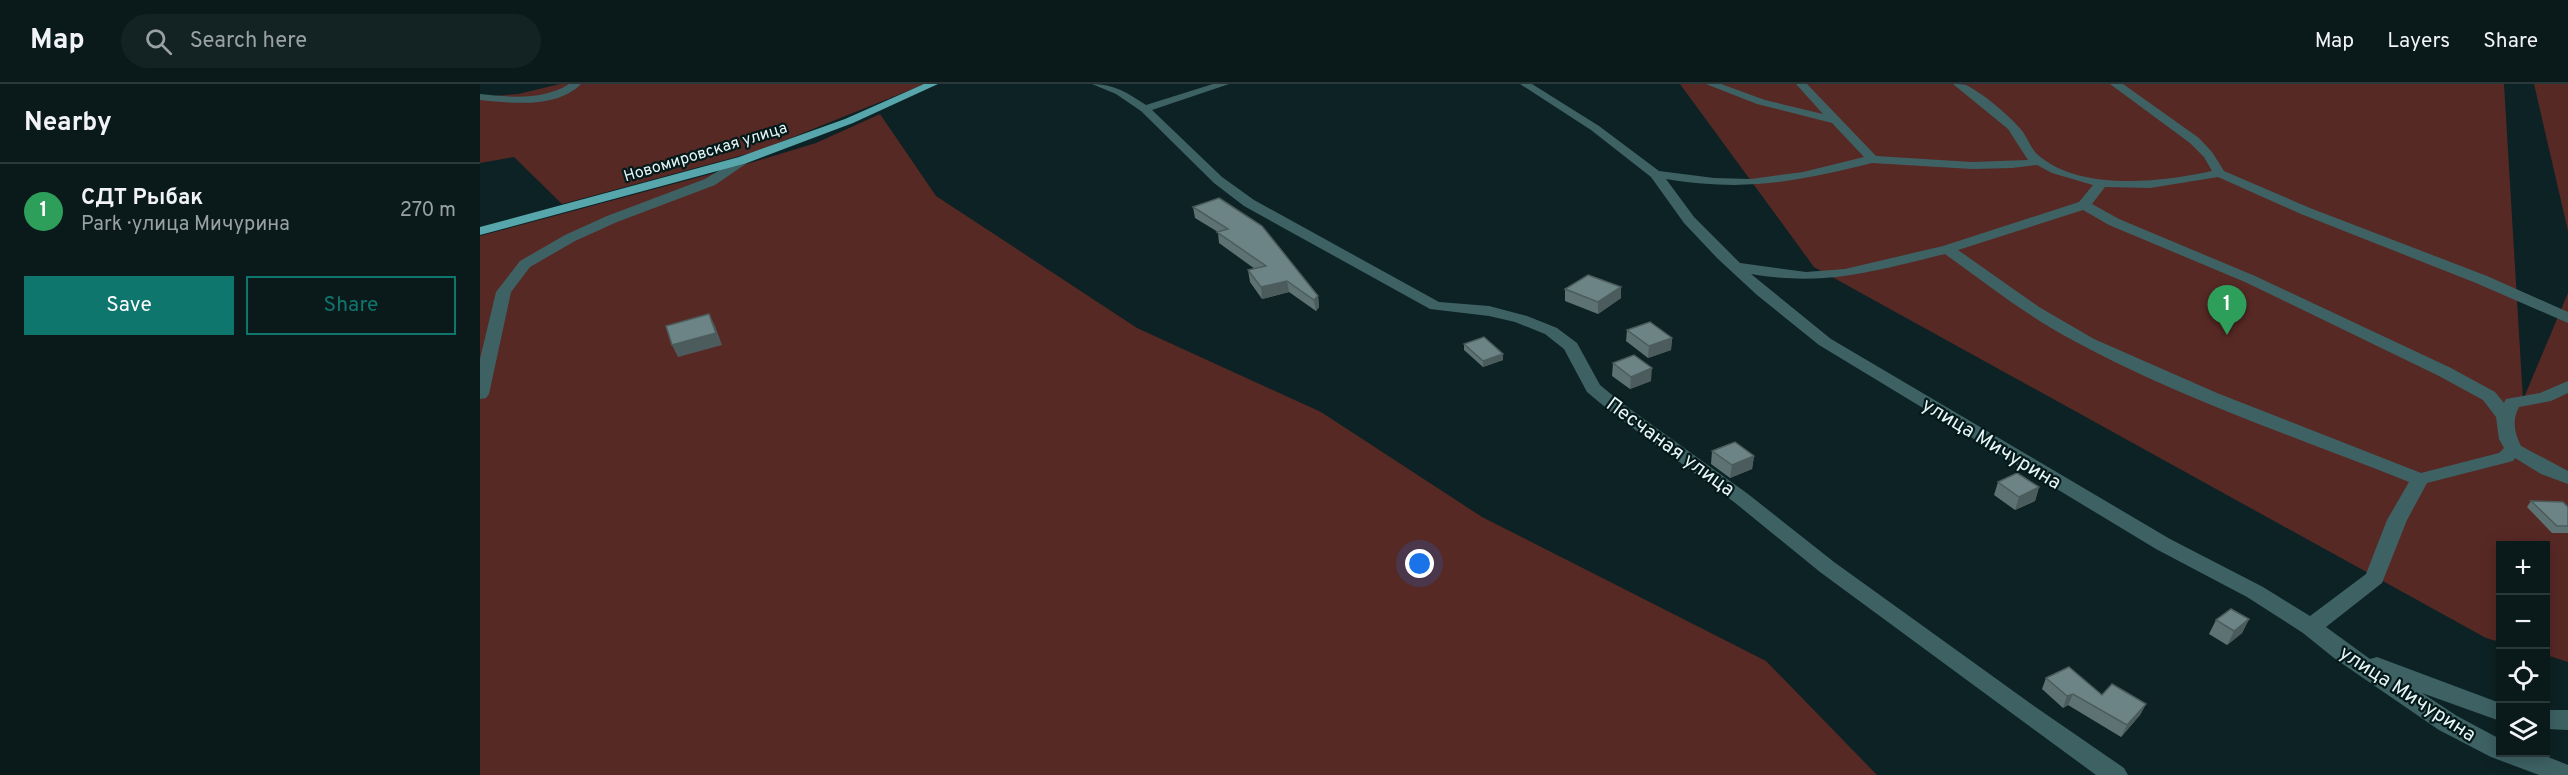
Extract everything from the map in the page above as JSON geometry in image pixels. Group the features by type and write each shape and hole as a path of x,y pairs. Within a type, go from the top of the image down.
{"main road":[{"name":"Новомировская улица","path":"480,231 743,160 849,121 933,84"}],"street":[{"path":"480,97 530,100 562,92 576,84"},
{"name":"Песчаная улица","path":"1096,84 1120,92 1145,109 1218,180 1249,203 1435,306 1489,311 1521,319 1551,331 1570,346 1593,388 1617,408 1741,498 1856,588 2115,775"},
{"path":"1145,109 1224,84"},
{"name":"улица Мичурина","path":"1524,84 1595,128 1655,174 1689,220 1735,267 1762,292 1825,342 2163,544 2255,592 2311,627 2342,652 2448,723 2496,748"},
{"path":"1711,84 1761,102 1837,121"},
{"path":"1801,84 1872,159"},
{"path":"1958,84 2006,122 2018,134 2035,158 2050,167 2102,183 2139,185 2219,173 2264,195 2488,281 2568,318"},
{"path":"2115,84 2136,96 2201,144 2212,157 2219,173"},
{"path":"1655,174 1700,182 1755,182 1775,180 1872,159 1977,165 2032,163 2035,158"},
{"path":"480,394 504,292 525,264 570,238 612,219 710,182 743,160"},
{"path":"1735,267 1806,276 1845,273 1947,249 2084,205 2102,183"},
{"path":"2084,205 2114,222 2250,279 2445,372 2489,396 2505,416 2508,439 2512,449 2548,470 2568,478"},
{"path":"1947,249 2026,304 2086,341 2248,412 2420,479 2506,457 2512,449"},
{"path":"2505,416 2512,403 2545,397 2568,386"},
{"path":"2311,627 2375,578 2397,520 2420,479"},
{"path":"2342,652 2496,711"},
{"path":"2550,720 2568,720"},
{"path":"2518,757 2567,775"}],"shaded area":[{"path":"560,84 925,84 758,151 562,204 514,157 480,163 480,97 518,94"},
{"path":"1680,84 2504,84 2523,400 2568,293 2568,662 2550,656 2550,541 2496,541 2496,641 2486,638 1814,267"},
{"path":"2534,84 2568,84 2568,231"},
{"path":"880,114 936,196 1137,328 1321,412 1482,517 1766,661 1877,775 480,775 480,236 737,167 816,143"}],"building":[{"path":"1219,198 1262,226 1318,296 1314,300 1287,281 1261,287 1248,270 1266,266 1217,232 1228,229 1193,207"},
{"path":"1588,275 1621,287 1598,302 1565,289"},
{"path":"709,314 716,333 672,345 666,326"},
{"path":"1650,322 1672,338 1649,346 1627,330"},
{"path":"1484,337 1503,354 1483,361 1464,344"},
{"path":"1634,355 1652,368 1631,377 1613,363"},
{"path":"1735,442 1754,456 1732,465 1712,451"},
{"path":"2017,473 2039,487 2019,497 1998,482"},
{"path":"2531,501 2563,502 2568,507 2568,526 2557,526"},
{"path":"2231,609 2249,619 2234,631 2216,620"},
{"path":"2069,667 2102,695 2112,684 2146,704 2127,725 2073,694 2067,696 2046,678"}],"place":[{"name":"СДТ Рыбак","path":"2227,335"}]}
